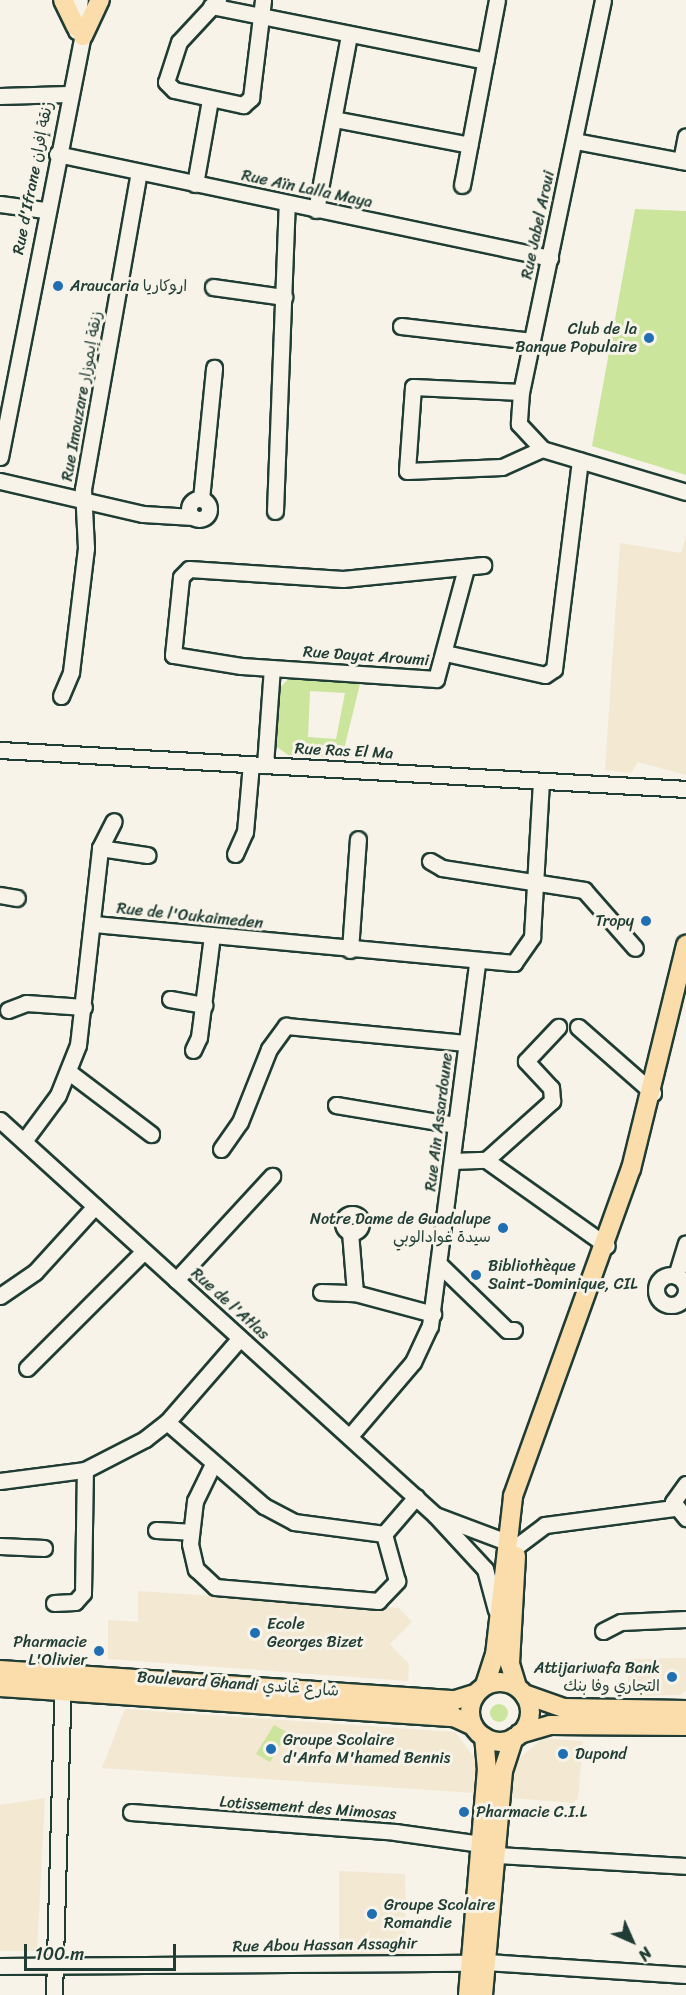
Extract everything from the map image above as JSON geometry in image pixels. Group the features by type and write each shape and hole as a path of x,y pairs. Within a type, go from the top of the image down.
{"main road":[{"path":"63,0 79,37"},
{"path":"79,37 100,0"},
{"path":"483,1995 478,1963 481,1844 487,1770 478,1732 469,1709 480,1690 498,1623 511,1544 523,1499 519,1491 539,1415 607,1246 652,1093 686,945"},
{"path":"468,1995 478,1963 496,1854 503,1771 517,1736 530,1714 510,1664 511,1544"},
{"name":"Boulevard Ghandi شارع غاندي","path":"0,1670 63,1681 454,1717 478,1732"},
{"name":"Boulevard Ghandi شارع غاندي","path":"0,1688 63,1681 455,1700 480,1690"},
{"path":"480,1690 503,1682 564,1708 686,1710"},
{"path":"478,1732 517,1736 550,1725 686,1726"}],"street":[{"name":"Rue d'Ifrane زنقة إفران","path":"79,37 80,0"},
{"name":"Rue d'Ifrane زنقة إفران","path":"0,457 79,37 91,0"},
{"path":"263,0 261,17 248,104 210,100 166,82 179,42 214,3 261,17 350,36 486,61"},
{"path":"462,185 497,0"},
{"name":"Rue Jabel Aroui","path":"542,449 522,430 521,392 603,0"},
{"path":"316,210 350,36"},
{"path":"0,96 68,94"},
{"path":"195,184 210,100"},
{"path":"334,119 470,145"},
{"path":"575,141 684,161 686,136"},
{"name":"Rue Aïn Lalla Maya","path":"57,154 549,258"},
{"name":"Rue Imouzare زنقة إيموزار","path":"62,696 71,672 86,548 82,500 139,173"},
{"path":"275,511 287,203"},
{"path":"0,204 45,210"},
{"path":"213,287 284,297"},
{"path":"401,326 532,341"},
{"path":"0,481 82,500 143,510 171,512 194,508 214,368"},
{"path":"521,392 413,387 407,469 411,475 502,467 542,449 686,492"},
{"path":"445,653 545,675 556,664 580,461"},
{"path":"466,568 483,566"},
{"name":"Rue Dayat Aroumi","path":"466,568 445,653 436,679 272,668 177,658 172,650 182,574 189,569 343,579 466,568"},
{"path":"235,854 245,832 258,765 272,668"},
{"name":"Rue Ras El Ma","path":"0,750 686,789"},
{"path":"534,879 541,781"},
{"path":"94,924 100,848 114,821"},
{"path":"350,950 358,839"},
{"path":"100,848 147,855"},
{"path":"430,861 442,868 534,879 584,890 636,948"},
{"name":"Rue de l'Oukaimeden","path":"24,1141 69,1072 84,1007 94,924 477,964 514,963 532,937 534,879"},
{"path":"0,895 17,898"},
{"path":"193,1050 204,1005 212,936"},
{"name":"Rue Ain Assardoune","path":"350,1436 413,1362 433,1314 441,1266 477,964"},
{"path":"170,999 204,1005"},
{"path":"8,1010 26,1003 84,1007"},
{"path":"221,1149 240,1122 269,1049 286,1026 466,1042"},
{"path":"486,1160 552,1101 551,1088 526,1061 558,1027"},
{"path":"578,1028 652,1093"},
{"path":"69,1072 151,1134"},
{"path":"336,1105 456,1125"},
{"name":"Rue de l'Atlas","path":"0,1120 435,1515 488,1575 498,1623"},
{"path":"452,1161 486,1160 607,1246"},
{"path":"176,1280 241,1217 272,1176"},
{"path":"0,1296 35,1272 95,1206"},
{"path":"350,1232 355,1293"},
{"path":"676,1276 686,1243"},
{"path":"27,1368 144,1251"},
{"path":"441,1266 507,1330 514,1330"},
{"path":"321,1292 355,1293 433,1314"},
{"path":"0,1481 85,1470 167,1422 240,1338"},
{"path":"167,1422 213,1464 282,1518 384,1534"},
{"path":"213,1464 195,1501 191,1532 194,1565 215,1587 378,1601 397,1581 384,1534"},
{"path":"54,1603 75,1602 87,1596 85,1470"},
{"path":"511,1544 545,1525 680,1513 674,1494 686,1484"},
{"path":"384,1534 416,1497"},
{"name":"Rue de l'Atlas","path":"435,1515 511,1544"},
{"path":"156,1530 191,1532"},
{"path":"0,1546 44,1548"},
{"path":"603,1631 621,1622 686,1619"},
{"path":"54,1995 63,1681"},
{"name":"Lotissement des Mimosas","path":"131,1812 481,1844"},
{"path":"496,1854 686,1866"},
{"name":"Rue Abou Hassan Assaghir","path":"0,1966 478,1963 686,1975"}],"shaded area":[{"path":"686,536 686,775 638,762 631,773 605,770 620,543 681,553"},
{"name":"Ecole Georges Bizet","path":"138,1591 399,1608 412,1622 390,1644 409,1664 408,1681 108,1659 108,1620 138,1622"},
{"path":"686,1658 686,1690 680,1695 628,1696 628,1659"},
{"name":"Groupe Scolaire d'Anfa M'hamed Bennis","path":"125,1709 455,1732 477,1761 474,1793 102,1768"},
{"path":"543,1738 583,1741 578,1799 572,1803 511,1798 515,1762"},
{"path":"45,1798 37,1951 0,1951 0,1805"},
{"name":"Groupe Scolaire Romandie","path":"339,1871 405,1874 406,1954 339,1955"}],"green space":[{"name":"Club de la Banque Populaire","path":"635,209 686,211 686,475 592,446"},
{"path":"290,677 361,680 342,757 288,755 277,747 278,690","holes":["310,691 345,693 336,739 308,737"]},
{"path":"499,1704 505,1707 508,1713 505,1719 499,1722 493,1719 490,1713 493,1707"},
{"path":"274,1725 288,1733 270,1762 256,1754"}],"place":[{"name":"Araucaria اروكاريا","path":"58,286"},
{"name":"Club de la Banque Populaire","path":"649,338"},
{"name":"Tropy","path":"646,921"},
{"name":"Notre Dame de Guadalupe سيدة غوادالوبي","path":"503,1228"},
{"name":"Bibliothèque Saint-Dominique, CIL","path":"476,1275"},
{"name":"Ecole Georges Bizet","path":"255,1633"},
{"name":"Pharmacie L'Olivier","path":"99,1651"},
{"name":"Attijariwafa Bank التجاري وفا بنك","path":"672,1677"},
{"name":"Groupe Scolaire d'Anfa M'hamed Bennis","path":"271,1749"},
{"name":"Dupond","path":"563,1754"},
{"name":"Pharmacie C.I.L","path":"464,1812"},
{"name":"Groupe Scolaire Romandie","path":"372,1914"}]}
